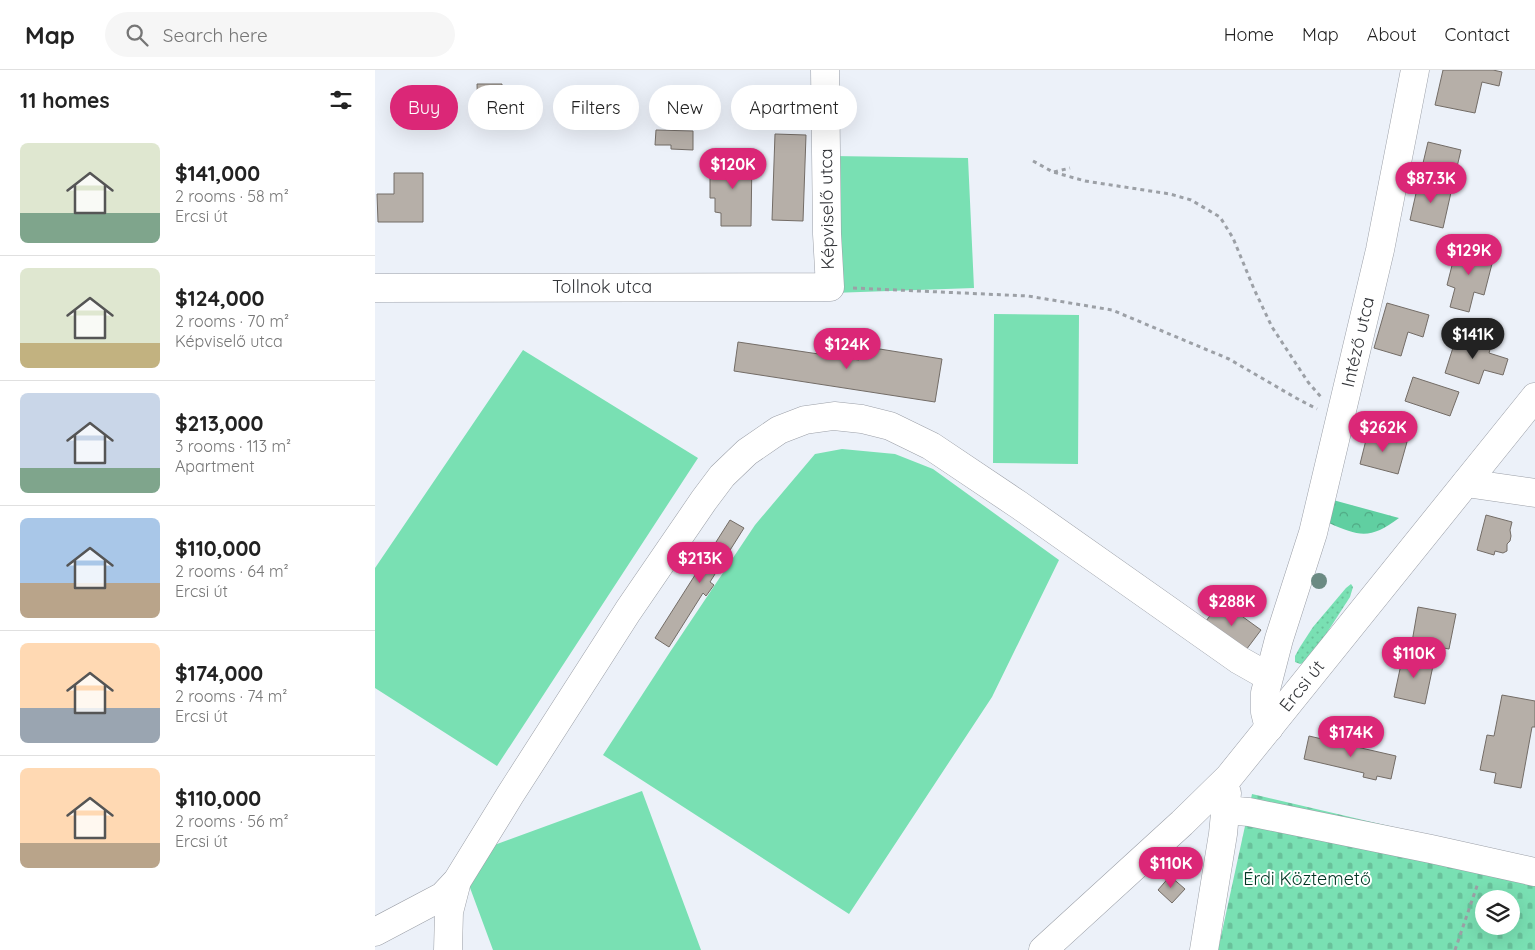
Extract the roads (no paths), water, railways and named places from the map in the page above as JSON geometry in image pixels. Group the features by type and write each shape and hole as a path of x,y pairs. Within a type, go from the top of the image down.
{"street":[{"name":"Képviselő utca","path":"825,70 827,234 830,287"},
{"name":"Intéző utca","path":"1269,728 1265,712 1265,693 1279,639 1313,533 1380,250 1415,70"},
{"name":"Tollnok utca","path":"375,288 830,287"},
{"name":"Ercsi út","path":"1043,950 1229,777 1535,397"},
{"path":"375,932 443,896 457,881 628,611 722,476 747,452 779,430 805,420 834,416 862,419 890,426 931,446 1019,505 1239,660 1269,677"},
{"path":"1466,483 1535,493"},
{"path":"1204,950 1223,834 1229,777"},
{"path":"1225,810 1249,812 1535,872"},
{"path":"448,950 449,912 457,881"}],"park label":[{"name":"Érdi Köztemető","path":"1307,879"}]}
